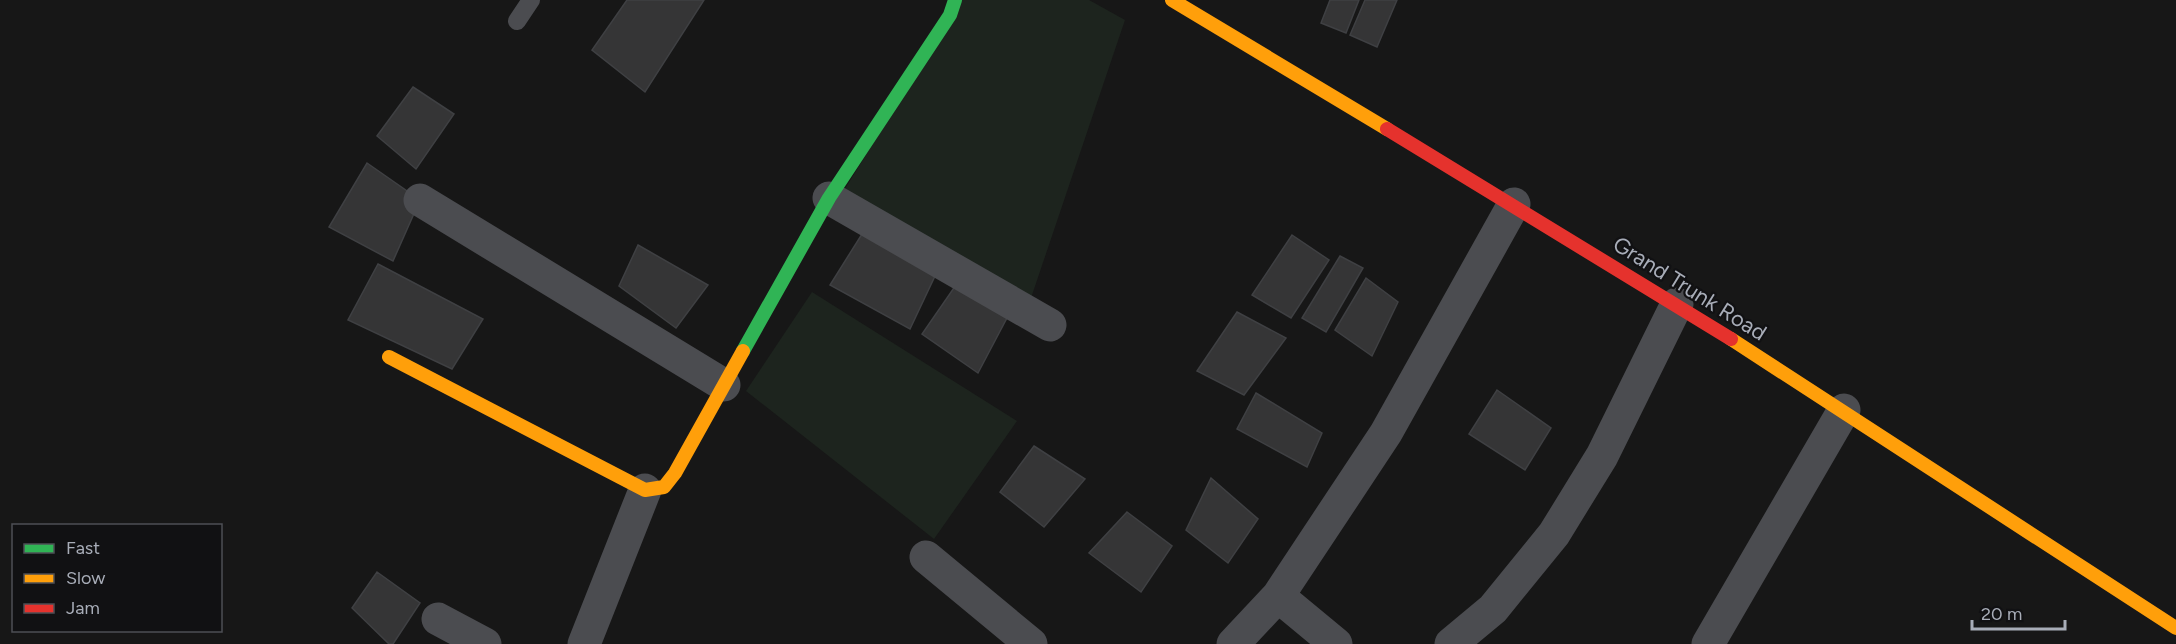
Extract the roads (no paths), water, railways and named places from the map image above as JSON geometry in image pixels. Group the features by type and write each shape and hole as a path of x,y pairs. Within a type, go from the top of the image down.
{"main road":[{"path":"389,357 645,490 664,487 675,473 829,198 950,15 955,0"},
{"name":"Grand Trunk Road","path":"1172,0 1515,204 1677,304 1844,410 2176,628"}],"street":[{"path":"829,198 1050,326"},
{"path":"420,200 724,385"},
{"path":"1233,644 1278,596 1386,433 1515,204"},
{"path":"1451,644 1493,609 1554,534 1602,456 1677,304"},
{"path":"1708,644 1844,410"},
{"path":"584,644 645,490"},
{"path":"926,556 1031,644"},
{"path":"1278,596 1336,644"},
{"path":"438,620 485,644"}],"lane":[{"path":"517,21 531,0"}]}
